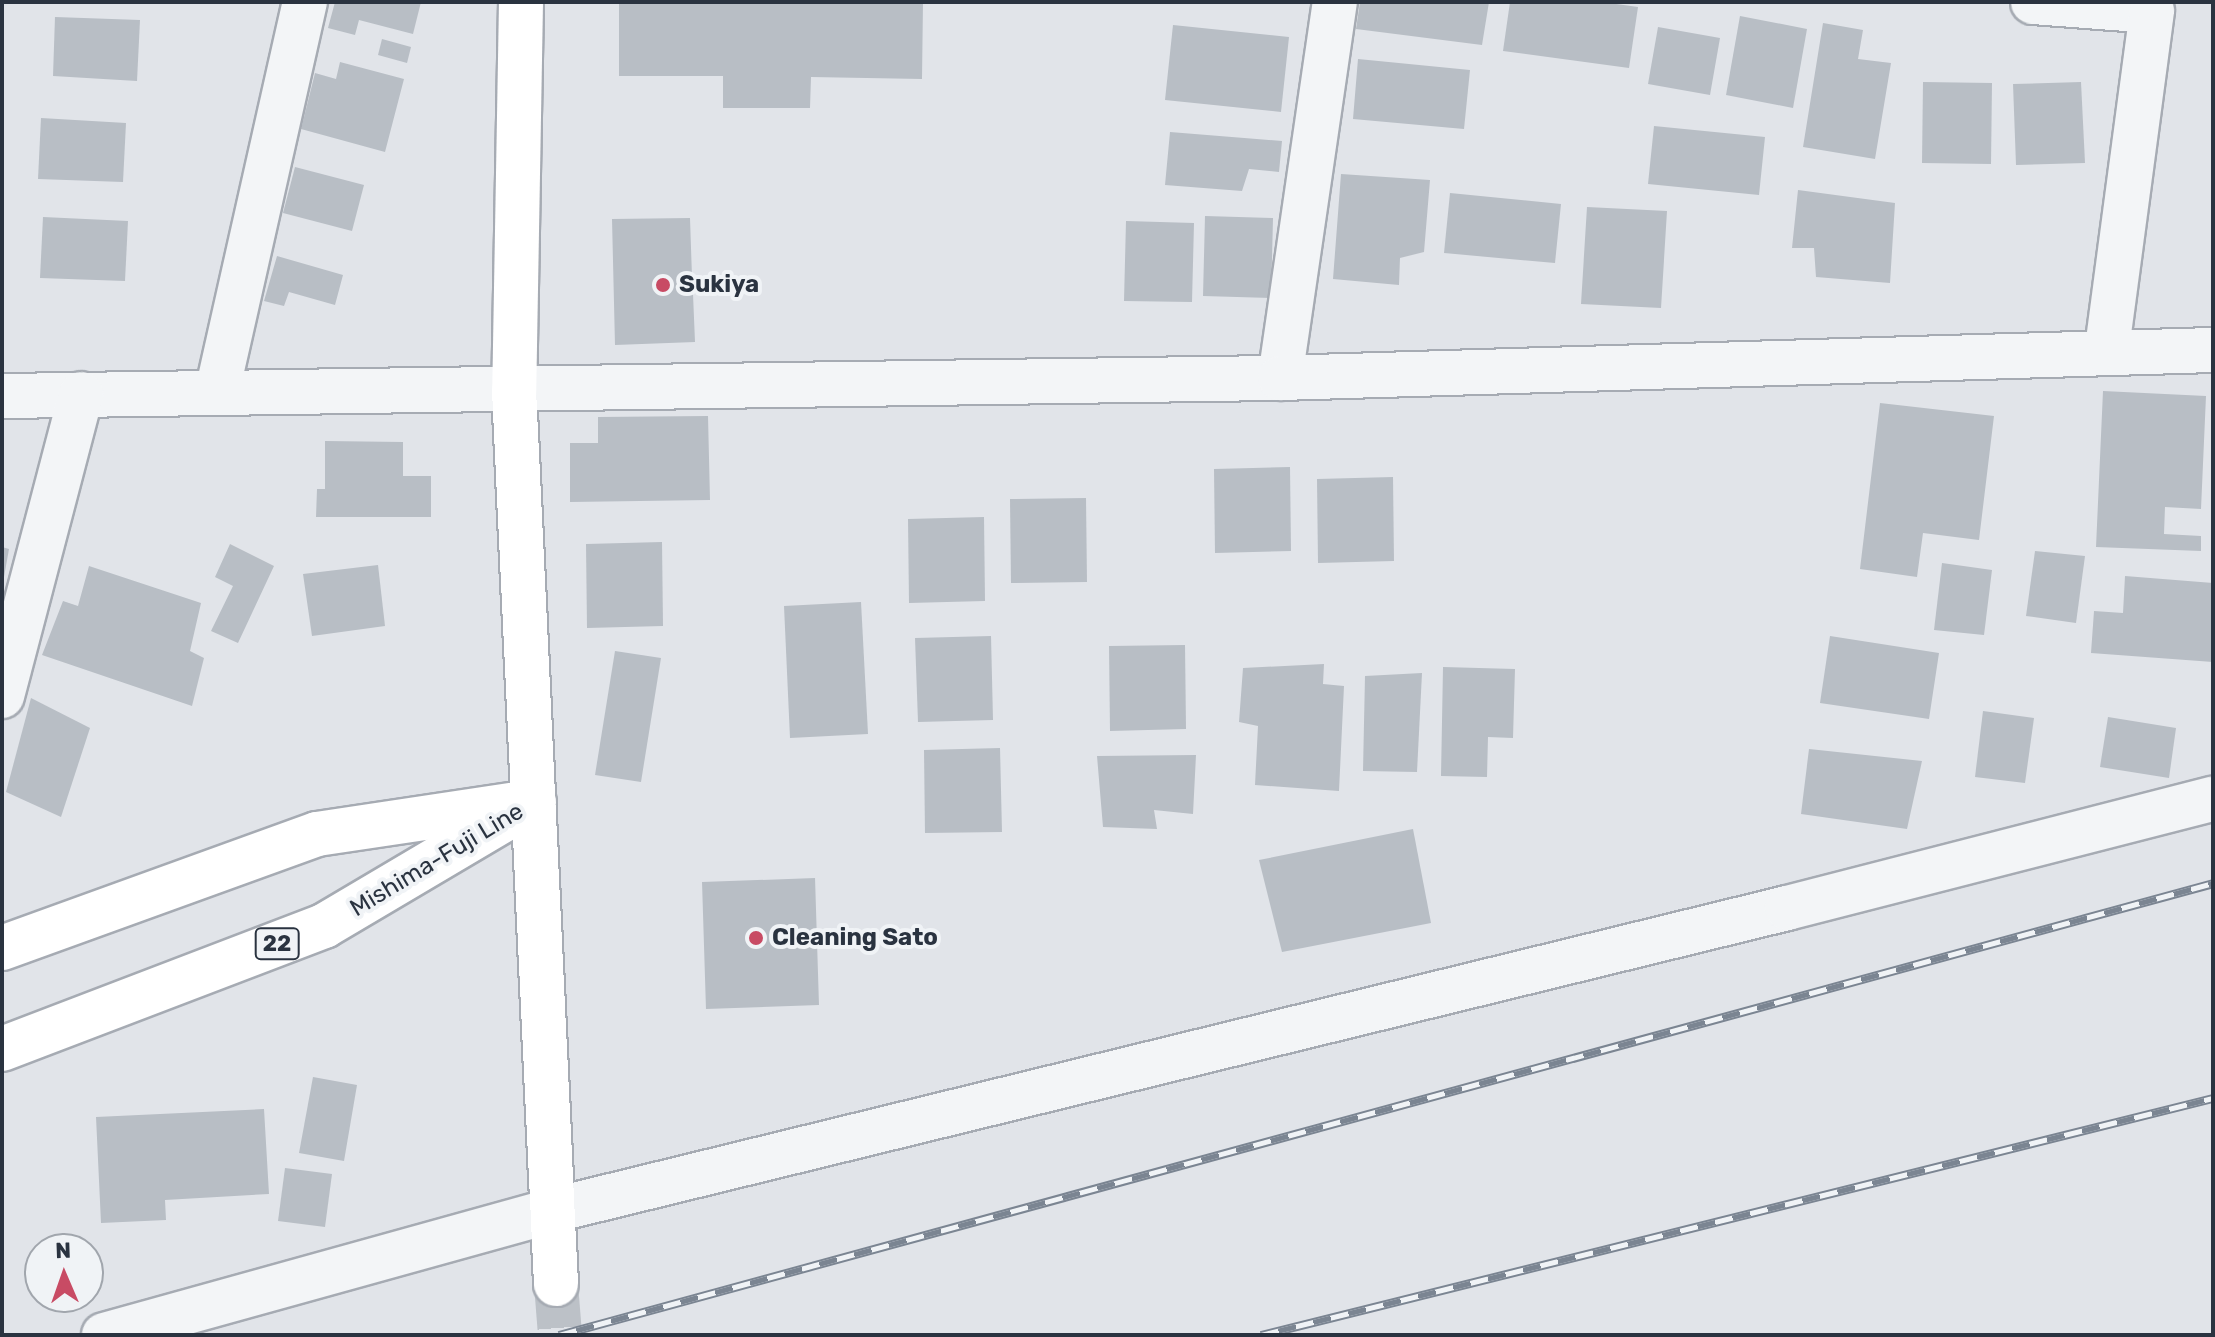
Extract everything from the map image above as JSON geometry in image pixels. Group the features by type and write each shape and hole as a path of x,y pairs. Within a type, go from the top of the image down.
{"street":[{"path":"217,392 305,2"},
{"path":"521,2 514,390 556,1284"},
{"path":"1280,378 1335,2"},
{"path":"2033,2 2152,11 2107,350"},
{"path":"2,396 1280,378 2107,350 2213,350"},
{"path":"2,696 81,394"},
{"path":"104,1335 554,1210 1787,908 2213,799"},
{"name":"Mishima-Fuji Line","path":"2,948 317,834 534,802"},
{"name":"Mishima-Fuji Line","path":"2,1049 324,926 534,802"}],"building":[{"path":"335,2 421,2 413,34 359,20 355,35 328,28"},
{"path":"619,2 923,2 922,79 811,77 810,108 723,108 723,76 619,76"},
{"path":"1360,2 1489,2 1482,45 1356,29"},
{"path":"1510,2 1602,2 1638,7 1629,68 1503,51"},
{"path":"1740,16 1807,29 1793,108 1726,95"},
{"path":"55,17 140,20 137,81 53,76"},
{"path":"1823,23 1863,30 1858,59 1891,63 1875,159 1803,147"},
{"path":"1173,25 1289,37 1281,112 1165,100"},
{"path":"1658,27 1720,38 1710,95 1648,84"},
{"path":"382,39 411,47 407,63 378,55"},
{"path":"1358,59 1470,70 1464,129 1353,119"},
{"path":"340,62 404,79 385,152 301,129 315,73 336,79"},
{"path":"1923,82 1992,83 1991,164 1922,163"},
{"path":"2081,82 2085,163 2016,165 2013,84"},
{"path":"41,118 126,123 123,182 38,179"},
{"path":"1654,126 1765,137 1759,195 1648,184"},
{"path":"1170,132 1282,141 1279,172 1249,169 1242,191 1165,185"},
{"path":"295,167 364,185 352,231 283,213"},
{"path":"1341,174 1430,180 1424,252 1400,258 1399,285 1333,279"},
{"path":"1798,190 1895,203 1890,283 1816,277 1814,248 1792,248"},
{"path":"1450,193 1561,204 1555,263 1444,253"},
{"path":"1587,207 1667,211 1661,308 1581,304"},
{"path":"1205,216 1273,218 1271,298 1203,296"},
{"path":"43,217 128,221 125,281 40,278"},
{"name":"Sukiya","path":"690,218 692,277 711,277 712,294 693,294 695,342 615,345 612,219"},
{"path":"1126,221 1194,223 1192,302 1124,301"},
{"path":"277,256 343,275 335,305 289,292 284,306 264,301"},
{"path":"2103,391 2206,396 2201,509 2165,507 2164,534 2201,536 2201,551 2096,547"},
{"path":"1880,403 1994,416 1979,540 1923,533 1917,577 1860,569"},
{"path":"708,416 710,500 570,502 570,443 598,443 598,417"},
{"path":"325,441 403,442 403,476 431,476 431,517 316,517 317,489 325,489"},
{"path":"1290,467 1291,551 1215,553 1214,469"},
{"path":"1393,477 1394,561 1318,563 1317,479"},
{"path":"1086,498 1087,582 1011,583 1010,499"},
{"path":"984,517 985,601 909,603 908,519"},
{"path":"662,542 663,626 587,628 586,544"},
{"path":"230,544 274,566 238,643 211,631 233,586 215,577"},
{"path":"2,547 9,549 4,577 2,577"},
{"path":"2035,551 2085,556 2076,623 2026,616"},
{"path":"1942,563 1992,570 1984,635 1934,630"},
{"path":"378,565 385,626 312,636 303,574"},
{"path":"89,566 201,603 190,651 204,658 192,706 42,655 63,601 78,606"},
{"path":"2125,576 2213,583 2213,662 2091,653 2094,611 2123,613"},
{"path":"861,602 868,734 790,738 784,606"},
{"path":"991,636 993,720 918,722 915,638"},
{"path":"1830,636 1939,653 1929,719 1820,703"},
{"path":"1185,645 1186,729 1110,731 1109,646"},
{"path":"615,651 661,658 641,782 595,775"},
{"path":"1324,664 1323,684 1344,686 1339,791 1255,785 1258,726 1239,722 1243,668"},
{"path":"1443,667 1515,669 1513,738 1488,737 1487,777 1441,776"},
{"path":"1422,673 1417,772 1363,771 1365,676"},
{"path":"31,698 90,728 61,817 6,792"},
{"path":"1983,711 2034,718 2025,783 1975,777"},
{"path":"2108,717 2176,728 2169,778 2100,767"},
{"path":"1000,748 1002,832 925,833 924,750"},
{"path":"1809,749 1922,761 1907,829 1801,814"},
{"path":"1196,755 1193,814 1154,810 1157,829 1103,827 1097,756"},
{"path":"1413,829 1431,923 1282,952 1259,860"},
{"path":"815,878 819,1005 706,1009 702,882"},
{"path":"313,1077 357,1085 344,1161 299,1153"},
{"path":"264,1109 269,1194 165,1200 166,1220 101,1223 96,1117"},
{"path":"285,1168 332,1174 325,1227 278,1221"}],"tunnel":[{"path":"556,1284 560,1335"}],"railway":[{"path":"559,1335 2213,883"},
{"path":"1261,1335 2213,1098"}],"place":[{"name":"Sukiya","path":"663,285"},
{"name":"Cleaning Sato","path":"756,938"}]}
